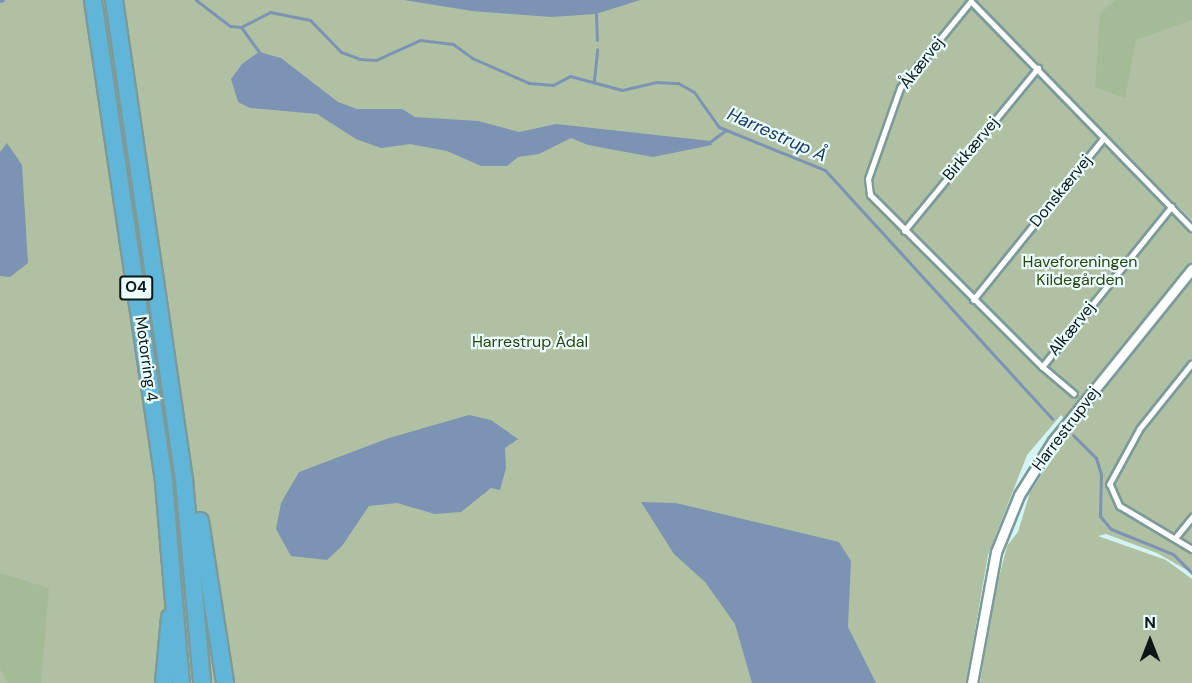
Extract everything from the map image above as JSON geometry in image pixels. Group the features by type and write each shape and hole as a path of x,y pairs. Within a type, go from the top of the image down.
{"highway":[{"name":"Motorring 4","path":"93,0 174,577 181,683"},
{"name":"Motorring 4","path":"114,0 167,358 195,575 201,683"},
{"path":"167,358 189,449 225,683"},
{"path":"164,683 174,577"}],"street":[{"name":"Harrestrupvej","path":"972,683 996,552 1019,495 1053,441 1192,269"}],"lane":[{"name":"Åkærvej","path":"1074,394 1042,367 973,300 870,195 868,179 900,88 971,1 1192,228"},
{"name":"Birkkærvej","path":"904,231 1038,68"},
{"name":"Donskærvej","path":"973,300 1103,139"},
{"name":"Alkærvej","path":"1042,367 1171,207"},
{"path":"1192,364 1140,429 1117,466 1110,484 1120,506 1157,531 1176,537 1192,549"},
{"path":"1176,537 1192,517"}],"green space":[{"name":"Harrestrup Ådal","path":"0,0 1192,0 1192,220 1002,33 1192,224 1192,573 1157,553 1106,534 1098,536 1166,560 1192,579 1192,683 980,683 992,604 1007,546 1018,532 1030,492 1073,429 1061,415 1027,455 988,555 966,683 0,683"},
{"path":"1117,0 1192,0 1192,20 1136,40 1125,98 1095,87 1100,13"},
{"path":"0,573 49,588 41,683 8,683 0,669"}],"water":[{"path":"404,0 640,0 596,14 551,17 472,11"},
{"path":"259,52 281,58 338,102 357,109 402,109 415,117 478,121 519,132 556,124 711,141 712,145 653,157 588,145 571,138 539,154 518,157 507,166 481,166 447,151 410,144 381,148 356,139 317,114 250,108 238,102 231,79 242,64"},
{"path":"7,143 22,165 28,263 10,277 0,276 0,152"},
{"path":"469,415 491,420 518,439 505,448 506,468 500,490 491,488 461,512 435,514 397,503 369,506 342,546 327,560 291,556 276,529 281,503 299,472 389,438"},
{"path":"641,502 676,503 839,542 851,561 848,627 876,683 752,683 735,624 705,582 674,554"}],"waterway":[{"name":"Harrestrup Å","path":"196,0 230,26 241,27 270,12 310,20 341,52 360,59 376,60 420,40 453,44 472,58 529,83 553,85 570,76 622,90 656,82 678,83 694,92 719,127 825,170 1052,419"},
{"path":"596,14 597,40"},
{"path":"241,27 259,52"},
{"path":"594,80 597,49"},
{"path":"711,141 726,130"},
{"name":"Harrestrup Å","path":"1073,435 1096,458 1101,474 1100,516 1111,529 1173,554 1192,573"}],"park label":[{"name":"Haveforeningen Kildegården","path":"1080,271"}]}
